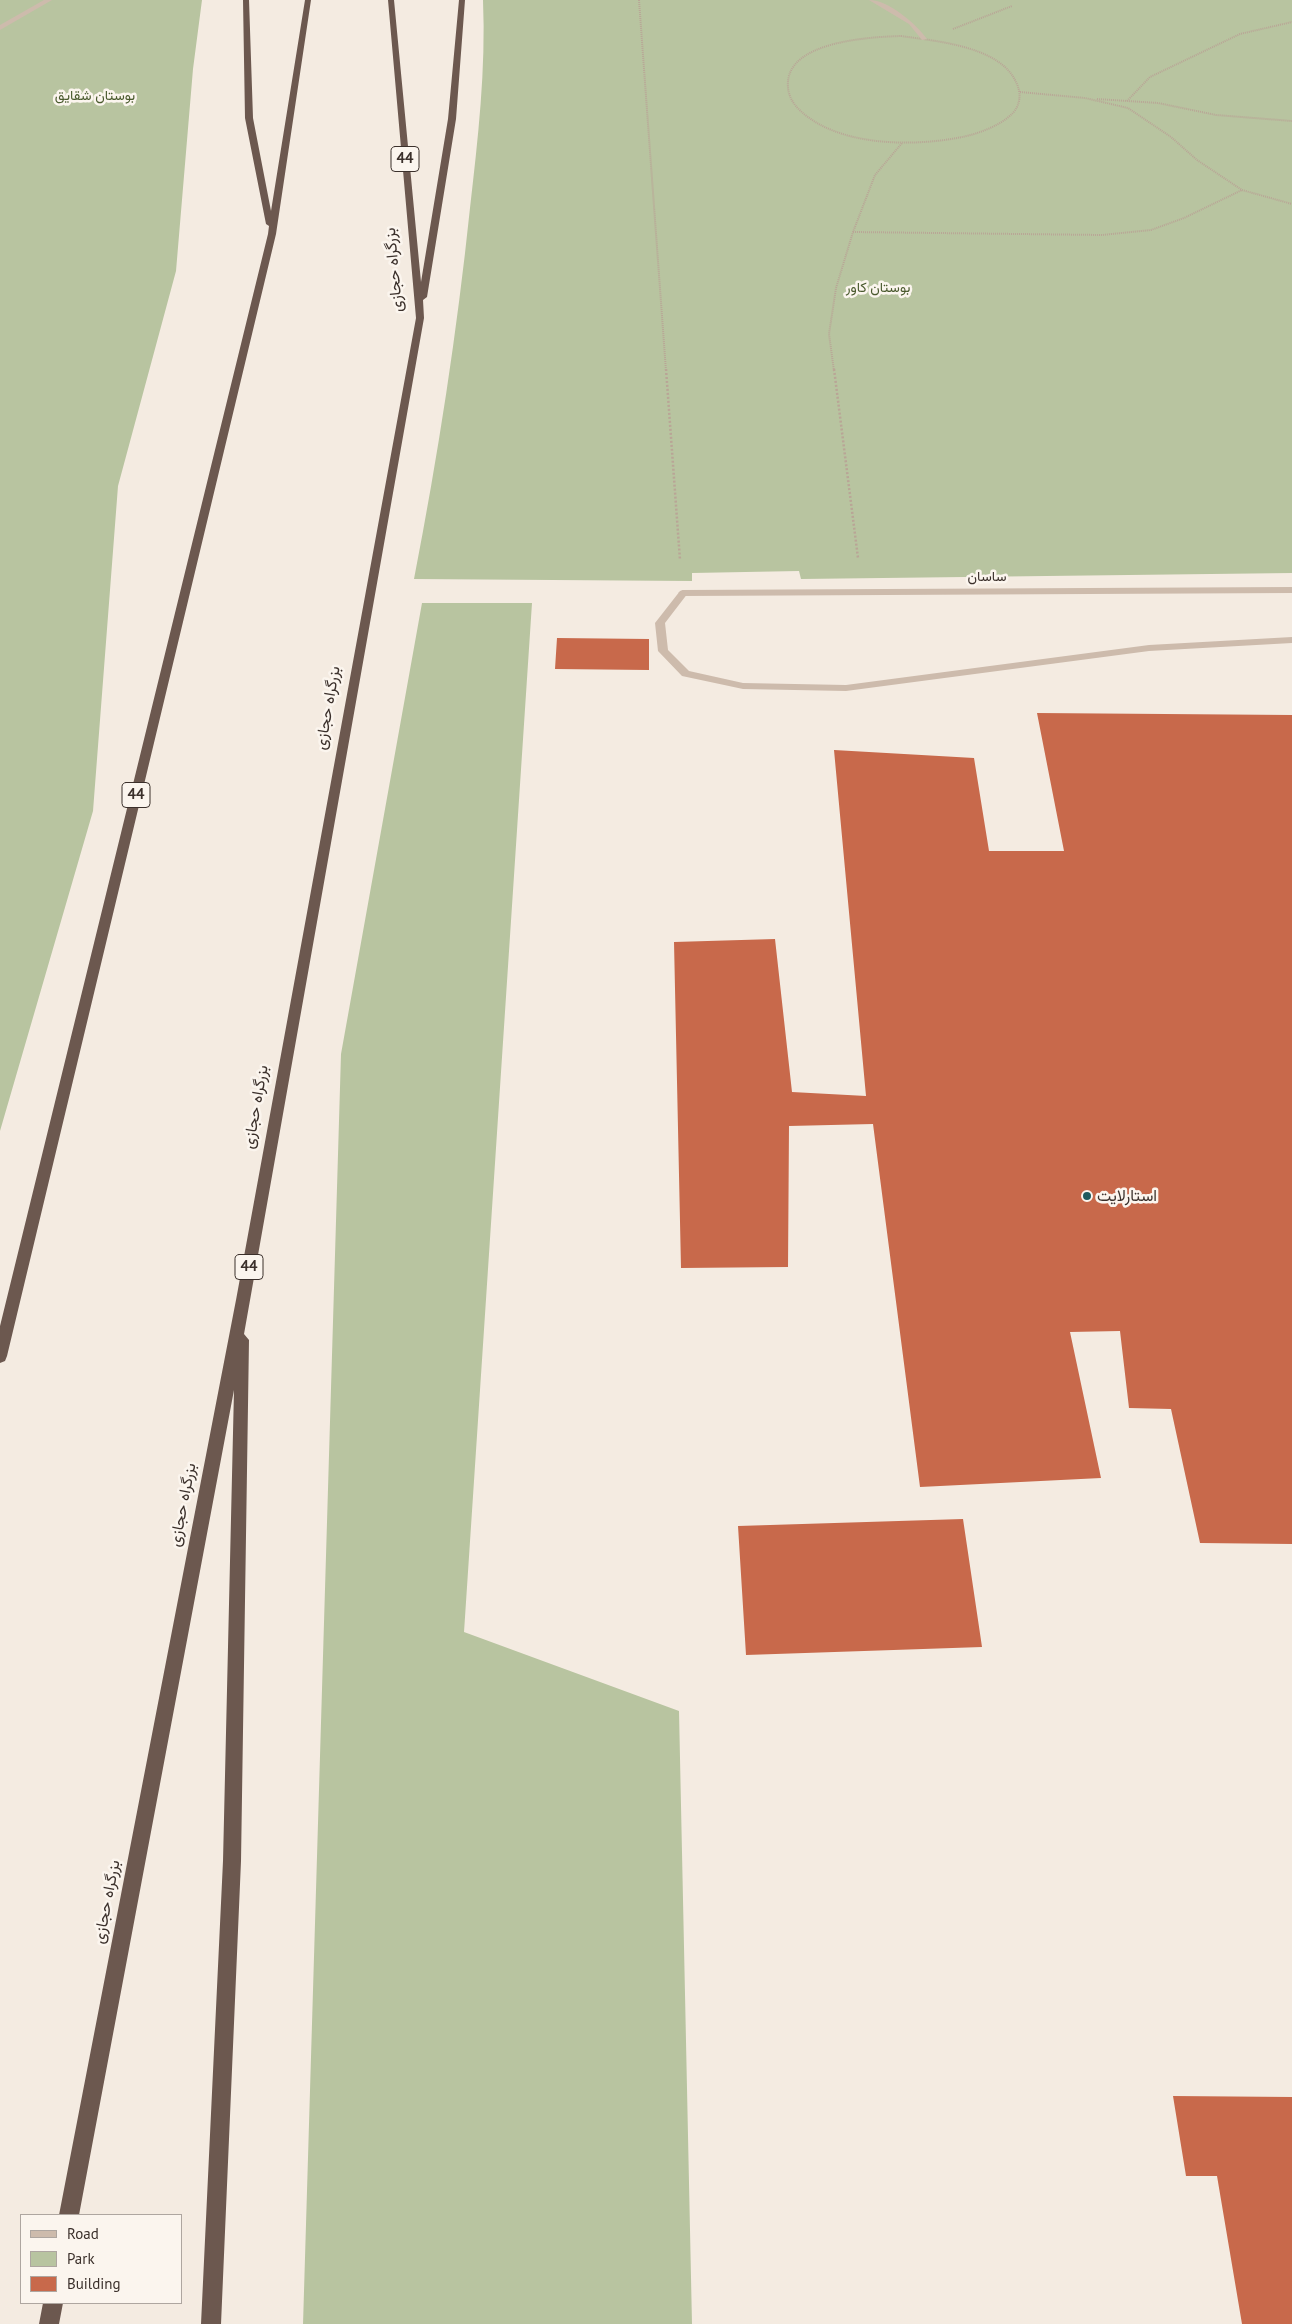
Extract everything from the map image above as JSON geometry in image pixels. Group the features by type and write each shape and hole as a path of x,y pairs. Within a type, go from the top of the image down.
{"highway":[{"path":"246,0 248,118 272,234"},
{"name":"44","path":"0,1356 272,234 308,0"},
{"name":"بزرگراه حجازی","path":"69,2214 243,1300 420,318 391,0"},
{"path":"420,318 452,119 462,0"},
{"path":"0,1323 20,1268"},
{"path":"211,2324 232,1861 243,1300"},
{"path":"48,2324 53,2304"}],"street":[{"path":"0,28 50,0"},
{"path":"872,0 911,23 924,39"},
{"name":"ساسان","path":"683,593 1292,590"},
{"path":"683,593 660,623 663,651 686,674 743,686 846,688 1149,648 1292,640"}],"path":[{"path":"640,0 683,593"},
{"path":"952,30 1012,6"},
{"path":"1127,101 1150,77 1222,42 1240,34 1292,22"},
{"path":"901,36 968,48 995,60 1013,76 1020,92 1016,109 1000,124 974,136 940,142 902,143 860,138 819,122 800,110 787,92 789,74 803,57 829,45 862,37 901,36"},
{"path":"924,39 933,36"},
{"path":"1020,92 1158,103 1216,115 1292,122"},
{"path":"1085,98 1128,108 1171,137 1197,160 1242,190 1292,204"},
{"path":"861,591 829,334 836,288 853,232 875,175 902,143"},
{"path":"853,232 1102,235 1151,230 1184,218 1242,190"}],"green space":[{"name":"بوستان شقایق","path":"0,0 202,0 193,69 176,271 118,486 93,811 0,1131"},
{"name":"بوستان کاور","path":"483,0 1292,0 1292,573 801,579 799,571 692,573 692,581 414,579 446,394 465,254 481,104"},
{"path":"422,603 532,603 464,1632 679,1711 692,2324 303,2324 341,1054"}],"building":[{"path":"557,638 649,639 649,670 555,669"},
{"name":"استارلایت","path":"1037,713 1292,715 1292,1544 1200,1543 1171,1409 1129,1408 1120,1331 1070,1332 1101,1478 920,1487 873,1124 789,1126 788,1267 681,1268 674,942 775,939 792,1092 866,1096 834,750 974,758 989,851 1064,851"},
{"path":"963,1519 982,1647 746,1655 738,1526"},
{"path":"1173,2096 1292,2097 1292,2324 1242,2324 1217,2176 1186,2176"}],"place":[{"name":"استارلایت","path":"1087,1196"}]}
